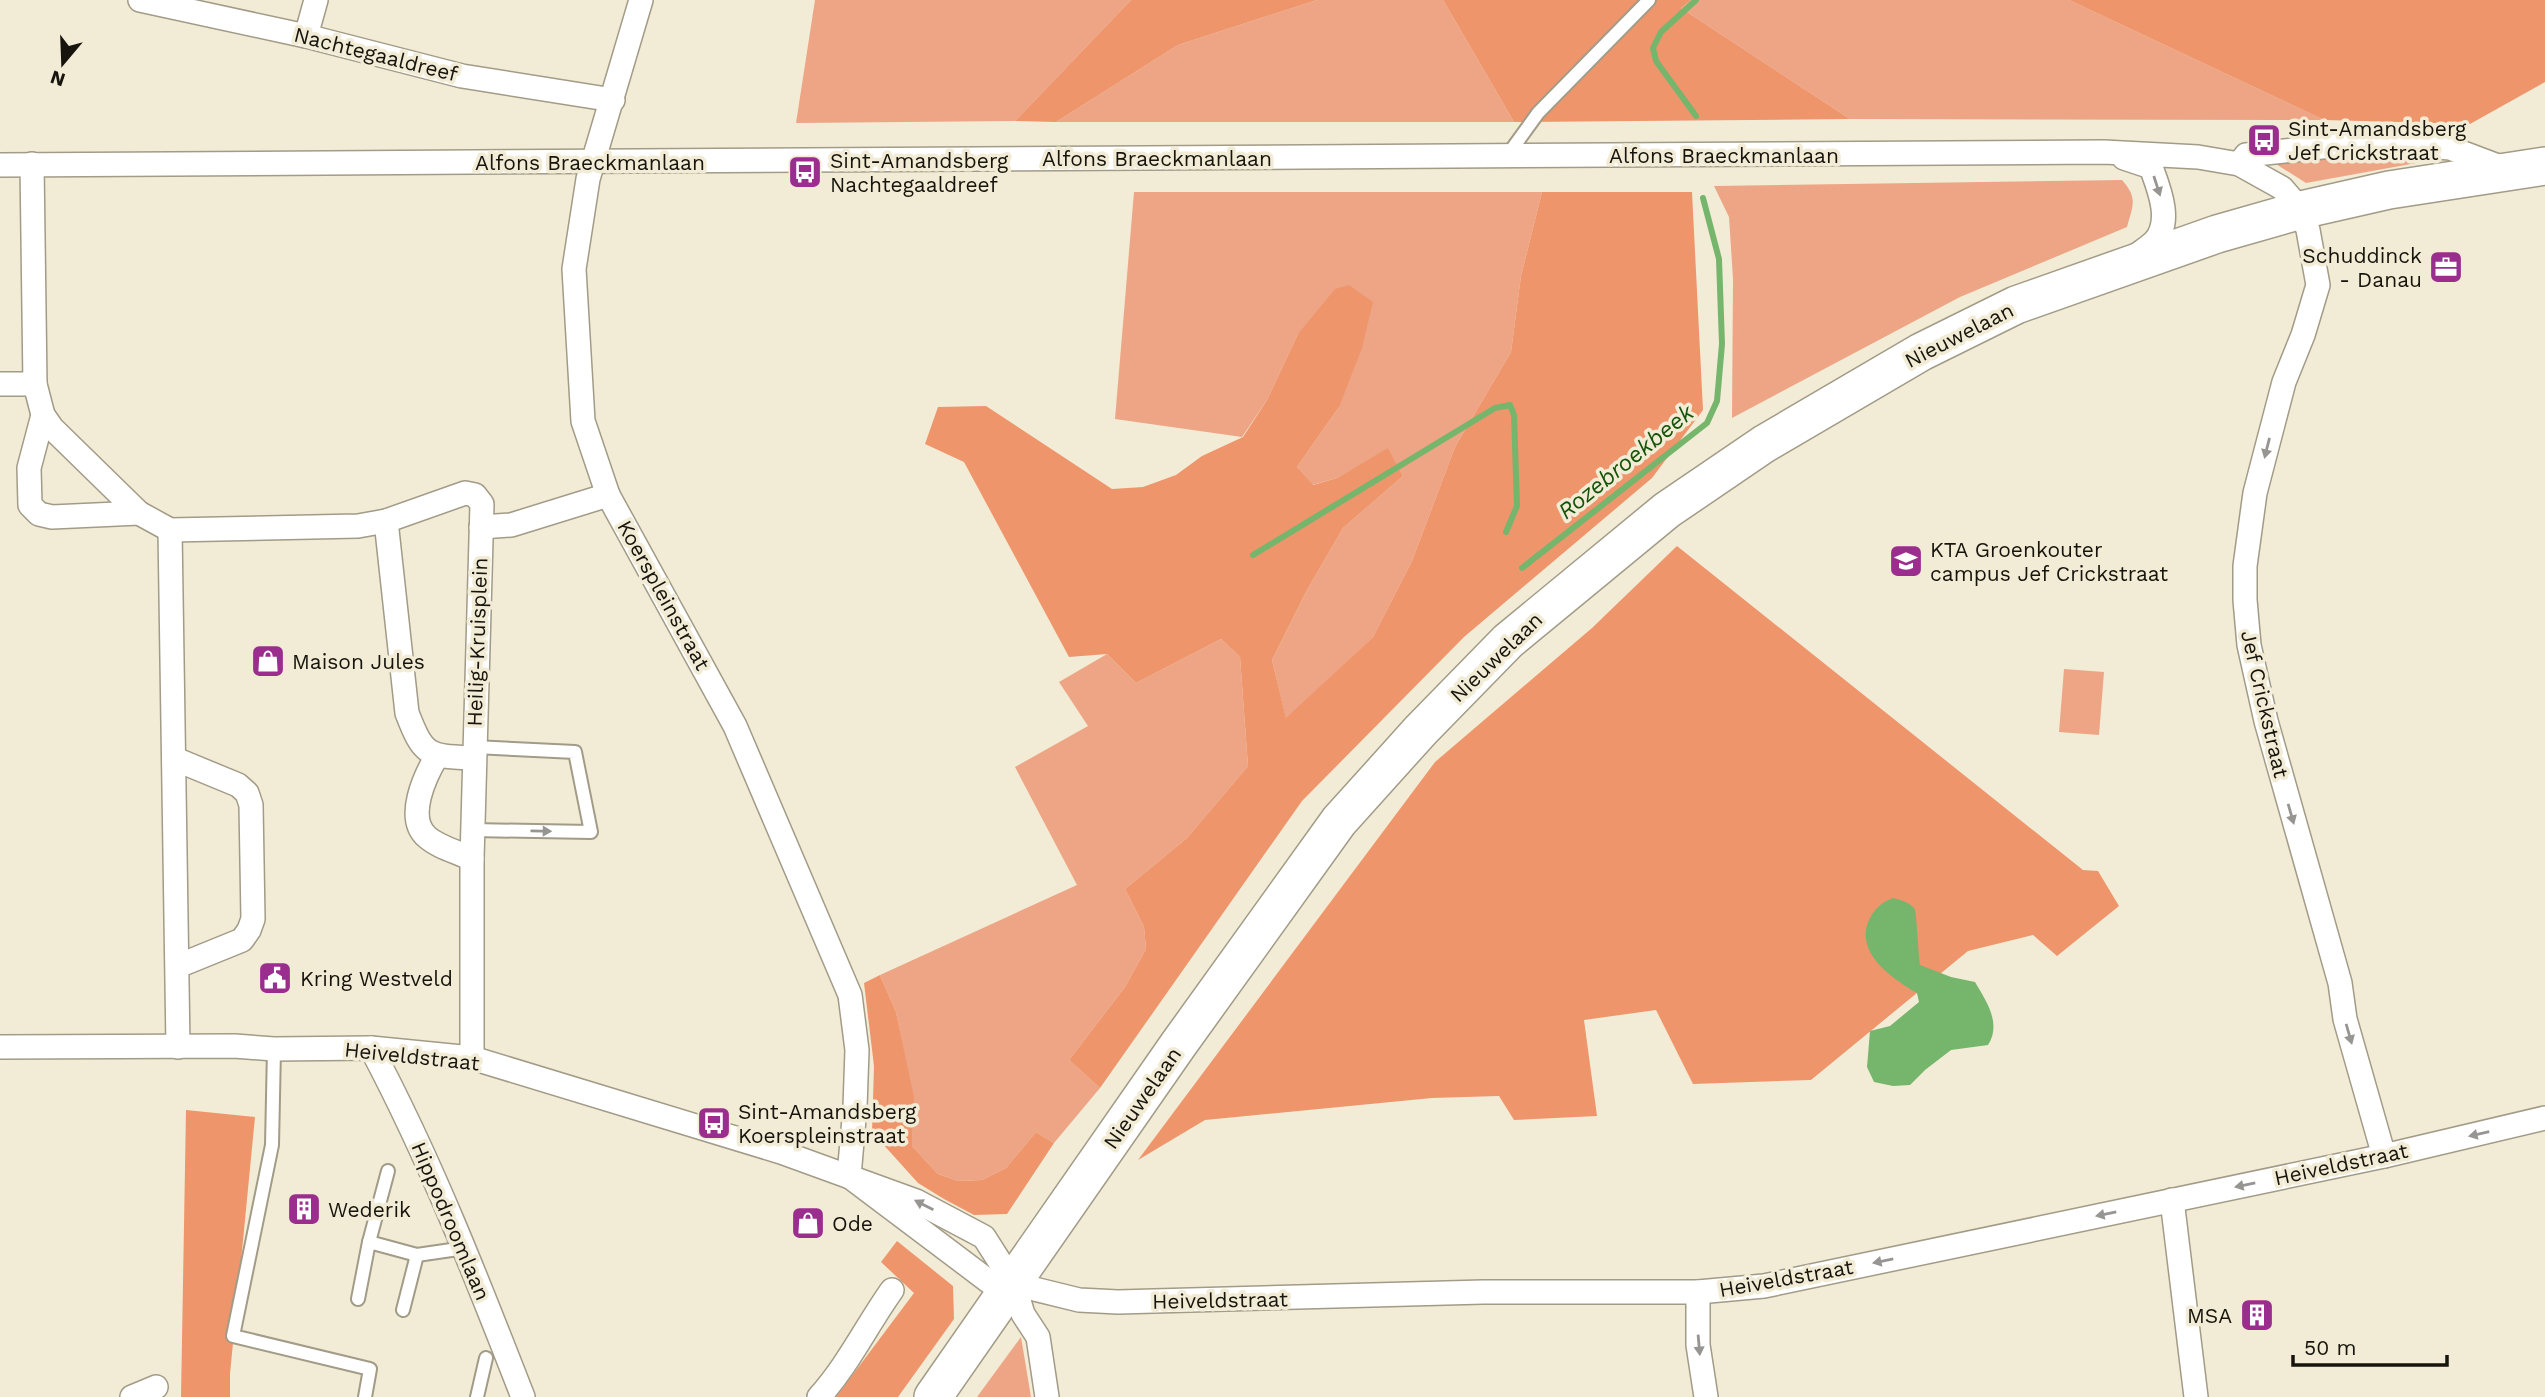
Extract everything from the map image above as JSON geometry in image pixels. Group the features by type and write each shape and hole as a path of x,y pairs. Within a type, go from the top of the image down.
{"main road":[{"name":"Nieuwelaan","path":"933,1397 1178,1045 1339,821 1508,641 1667,510 1764,444 1921,352 2016,305 2217,234 2301,210 2389,190 2545,166"}],"street":[{"name":"Nachtegaaldreef","path":"140,0 306,36 462,76 613,100"},
{"path":"306,36 316,0"},
{"name":"Koerspleinstraat","path":"641,0 593,162 574,269 583,421 608,495 735,726 849,995 857,1050 855,1119 849,1176"},
{"name":"Alfons Braeckmanlaan","path":"2239,164 2246,155 2370,142 2450,148 2509,170"},
{"name":"Alfons Braeckmanlaan","path":"2104,152 2151,167 2160,190 2164,218 2157,240 2123,266"},
{"name":"Alfons Braeckmanlaan","path":"0,165 2104,152 2198,158 2239,164 2282,188 2301,210"},
{"path":"32,164 35,384 43,415 52,428 139,513 170,530 358,526 386,521 407,713 417,740 437,757 420,789 421,831 429,839 472,859"},
{"name":"Jef Crickstraat","path":"2301,210 2314,254 2318,285 2303,335 2284,382 2255,493 2245,566 2247,634 2266,721 2340,984 2344,1019 2384,1156"},
{"path":"0,384 35,384"},
{"path":"43,415 29,468 30,505 39,514 52,517 139,513"},
{"name":"Heilig-Kruisplein","path":"386,521 465,493 475,495 482,504 472,830 472,1058"},
{"path":"481,527 511,525 608,495"},
{"path":"170,530 178,1047"},
{"name":"Heilig-Kruisplein","path":"437,757 474,753"},
{"path":"175,759 238,785 247,793 251,804 253,919 242,940 178,966"},
{"name":"Heiveldstraat","path":"0,1047 371,1048 472,1058 781,1152 916,1201 984,1237 1014,1284"},
{"name":"Hippodroomlaan","path":"371,1048 402,1106 465,1248 523,1397"},
{"name":"Heiveldstraat","path":"849,1176 991,1283 1014,1284 1079,1300 1118,1302 1483,1292 1698,1292 1764,1286 2384,1156 2545,1118"},
{"path":"2172,1200 2196,1397"},
{"path":"1014,1284 1023,1314 1038,1337 1047,1397"},
{"path":"820,1397 843,1367 892,1290"},
{"path":"1698,1292 1698,1345 1706,1397"},
{"path":"132,1397 156,1387"}],"lane":[{"path":"1507,156 1538,113 1649,0"},
{"path":"472,830 592,832 575,752 474,753"},
{"path":"274,1049 272,1145 233,1336 370,1369 365,1397"},
{"path":"358,1299 369,1242 388,1171"},
{"path":"369,1242 417,1255 465,1248"},
{"path":"403,1310 417,1255"},
{"path":"477,1397 486,1358"}],"shaded area":[{"path":"815,0 1131,0 1015,121 796,123"},
{"path":"1131,0 1317,0 1178,45 1056,122 1015,121"},
{"path":"1317,0 1443,0 1514,122 1056,122 1178,45"},
{"path":"1443,0 1691,0 1681,8 1850,119 1514,122"},
{"path":"1691,0 2069,0 2324,120 1850,119 1681,8"},
{"path":"2069,0 2545,0 2545,82 2470,124 2324,120"},
{"path":"2370,149 2444,158 2306,183 2268,159"},
{"path":"2122,180 2133,202 2127,227 1960,297 1732,418 1733,279 1729,217 1714,186"},
{"path":"1134,192 1542,192 1521,276 1511,352 1455,447 1412,561 1373,637 1286,719 1272,660 1306,592 1343,528 1403,476 1388,449 1337,478 1312,485 1297,467 1339,407 1298,334 1267,400 1242,437 1115,419"},
{"path":"1542,192 1692,192 1703,410 1652,478 1464,637 1302,801 1100,1088 1069,1060 1125,987 1146,949 1144,927 1125,889 1187,838 1248,766 1240,657 1221,639 1136,683 1107,654 1069,657 964,462 925,444 938,407 986,406 1112,489 1143,487 1176,475 1202,456 1243,437 1267,400 1298,334 1335,289 1349,285 1373,302 1362,348 1339,407 1297,467 1313,485 1337,478 1388,448 1403,476 1343,528 1306,592 1272,660 1286,718 1373,637 1412,561 1455,447 1511,352 1521,276"},
{"path":"1677,546 2083,870 2098,871 2119,906 2057,956 2033,935 1968,951 1811,1080 1693,1084 1656,1010 1584,1020 1597,1116 1514,1120 1499,1096 1432,1098 1205,1120 1138,1160 1435,762 1592,628"},
{"path":"1221,639 1240,657 1248,766 1187,838 1125,889 1144,927 1146,949 1125,987 1069,1060 1100,1088 1054,1143 1036,1132 1006,1168 982,1180 958,1181 938,1174 912,1146 913,1097 896,1012 880,975 1077,885 1015,767 1088,726 1059,682 1107,654 1136,683"},
{"path":"2064,669 2104,672 2099,735 2059,732"},
{"path":"1893,898 1914,908 1920,965 1951,977 1975,982 1991,1012 1993,1029 1988,1045 1951,1050 1910,1085 1893,1086 1874,1082 1867,1067 1870,1031 1890,1026 1919,1002 1917,993 1878,964 1871,954 1866,932 1876,909"},
{"path":"880,975 896,1012 914,1097 912,1146 938,1174 958,1181 982,1180 1006,1168 1036,1132 1054,1143 1007,1214 974,1215 944,1199 918,1183 872,1132 874,1066 864,983"},
{"path":"186,1110 255,1117 230,1397 181,1397"},
{"path":"897,1241 953,1286 954,1319 898,1397 836,1397 914,1293 881,1262"},
{"path":"1021,1337 1031,1397 977,1397"}],"waterway":[{"name":"Rozebroekbeek","path":"1696,0 1661,32 1653,48 1656,61 1696,116"},
{"name":"Rozebroekbeek","path":"1522,568 1707,423 1717,401 1722,344 1719,259 1703,198"},
{"name":"Rozebroekbeek","path":"1253,555 1495,408 1510,405 1514,415 1517,506 1506,532"}],"place":[{"name":"Sint-Amandsberg Jef Crickstraat","path":"2264,140"},
{"name":"Sint-Amandsberg Nachtegaaldreef","path":"805,172"},
{"name":"Schuddinck - Danau","path":"2446,267"},
{"name":"KTA Groenkouter campus Jef Crickstraat","path":"1906,561"},
{"name":"Maison Jules","path":"268,661"},
{"name":"Kring Westveld","path":"275,978"},
{"name":"Sint-Amandsberg Koerspleinstraat","path":"714,1123"},
{"name":"Wederik","path":"304,1209"},
{"name":"Ode","path":"808,1223"},
{"name":"MSA","path":"2257,1315"}]}
